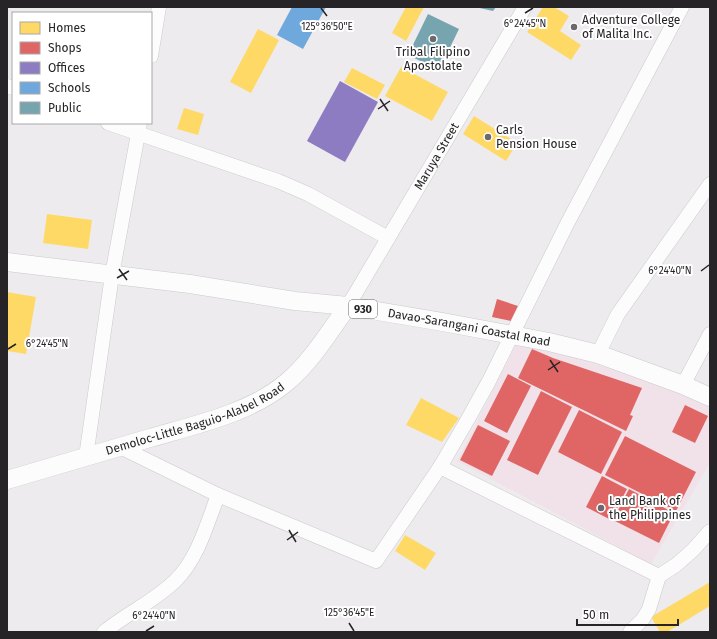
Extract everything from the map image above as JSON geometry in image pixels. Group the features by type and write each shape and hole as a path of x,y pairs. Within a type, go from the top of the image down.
{"main road":[{"name":"Davao-Sarangani Coastal Road","path":"7,262 190,284 295,301 348,306 549,342 598,354 683,385 710,397"},
{"name":"Demoloc-Little Baguio-Alabel Road","path":"7,480 236,412 270,394 287,382 306,364 348,306"}],"street":[{"path":"152,50 159,7"},
{"name":"Maruya Street","path":"348,306 525,7"},
{"path":"120,447 218,495 376,562 440,467 468,419 512,335 567,224 682,7"},
{"path":"113,124 139,129 278,181 308,194 388,238"},
{"path":"86,457 112,275 139,129"},
{"path":"598,354 618,314 710,184"},
{"path":"683,385 710,334"},
{"path":"440,467 659,576"},
{"path":"104,632 176,580 188,565 196,550 218,495"},
{"path":"630,632 644,619 649,609 659,576 676,565 693,550 710,531"}],"shaded area":[{"path":"517,343 594,363 685,395 710,408 710,463 651,564 457,461"}],"building: Homes":[{"path":"406,7 424,7 406,41 392,33"},
{"path":"543,7 554,7 569,16 560,31 581,45 571,60 527,32"},
{"path":"258,29 279,40 251,93 230,82"},
{"path":"401,67 448,92 432,121 385,96"},
{"path":"352,68 385,85 377,99 344,82"},
{"path":"184,108 204,114 198,135 177,129"},
{"path":"474,116 517,143 506,161 463,134"},
{"path":"47,214 92,220 88,249 43,243"},
{"path":"7,292 36,297 26,354 7,351"},
{"path":"421,398 459,418 442,442 406,425"},
{"path":"405,535 436,553 425,570 395,551"},
{"path":"710,582 710,606 667,632 660,632 651,617"}],"building: Shops":[{"path":"497,299 518,306 511,321 492,317"},
{"path":"532,349 553,358 642,388 630,415 633,416 626,431 518,378"},
{"path":"508,374 531,386 507,433 484,421"},
{"path":"541,391 572,407 538,475 507,460"},
{"path":"685,405 708,416 695,443 672,432"},
{"path":"579,410 622,432 601,474 558,452"},
{"path":"478,425 510,441 492,476 460,460"},
{"path":"625,436 696,472 676,511 605,475"},
{"path":"602,476 627,489 611,520 586,507"},
{"path":"629,489 674,513 659,543 613,520"}],"building: Offices":[{"path":"340,81 378,102 345,162 307,141"}],"building: Schools":[{"path":"292,7 326,7 303,49 277,35"}],"building: Public":[{"path":"475,7 496,7 493,11"},
{"path":"428,14 459,29 439,70 408,55"}],"place":[{"name":"Adventure College of Malita Inc.","path":"574,27"},
{"name":"Tribal Filipino Apostolate","path":"433,39"},
{"name":"Carls Pension House","path":"488,137"},
{"name":"Land Bank of the Philippines","path":"601,508"}]}
